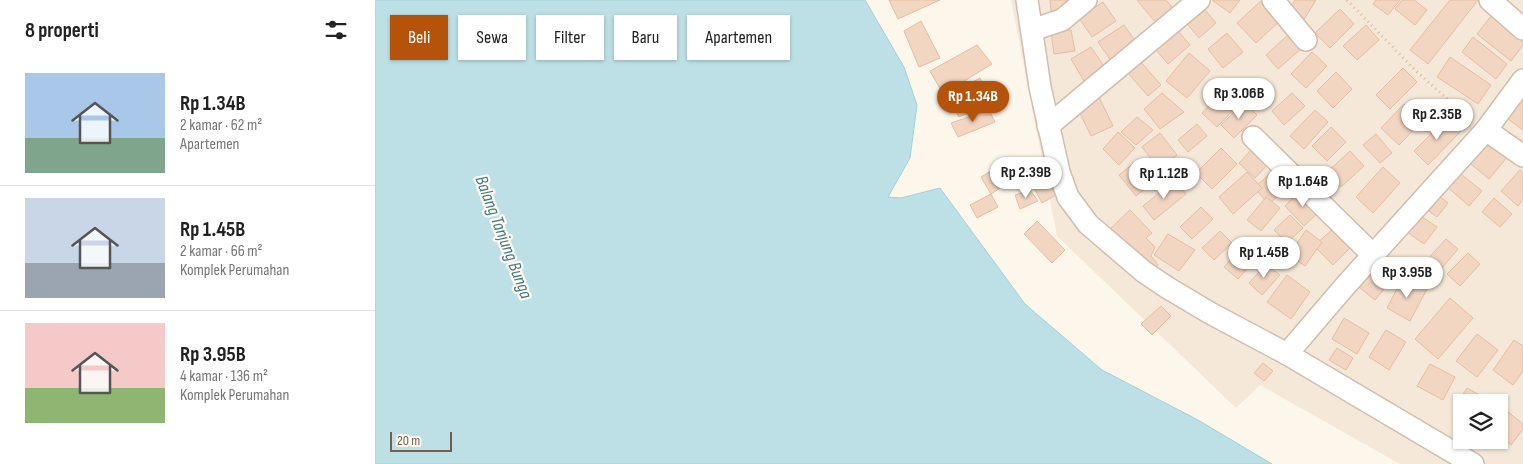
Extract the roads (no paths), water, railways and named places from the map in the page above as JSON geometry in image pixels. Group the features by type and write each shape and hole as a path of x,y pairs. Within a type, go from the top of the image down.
{"street":[{"path":"1027,0 1048,126 1059,172 1068,197 1088,224 1138,266 1168,288 1209,313 1287,354 1473,464"},
{"path":"1032,30 1062,20 1086,0"},
{"path":"1048,126 1199,0"},
{"path":"1273,0 1306,40"},
{"path":"1490,0 1523,29"},
{"path":"1287,354 1486,130 1523,80"},
{"path":"1486,130 1523,156"},
{"path":"1253,137 1373,255"}],"water":[{"name":"Balang Tanjung Bunga","path":"375,0 865,0 904,67 917,105 910,158 888,197 901,198 940,188 1025,304 1102,370 1198,420 1272,464 375,464"}]}
